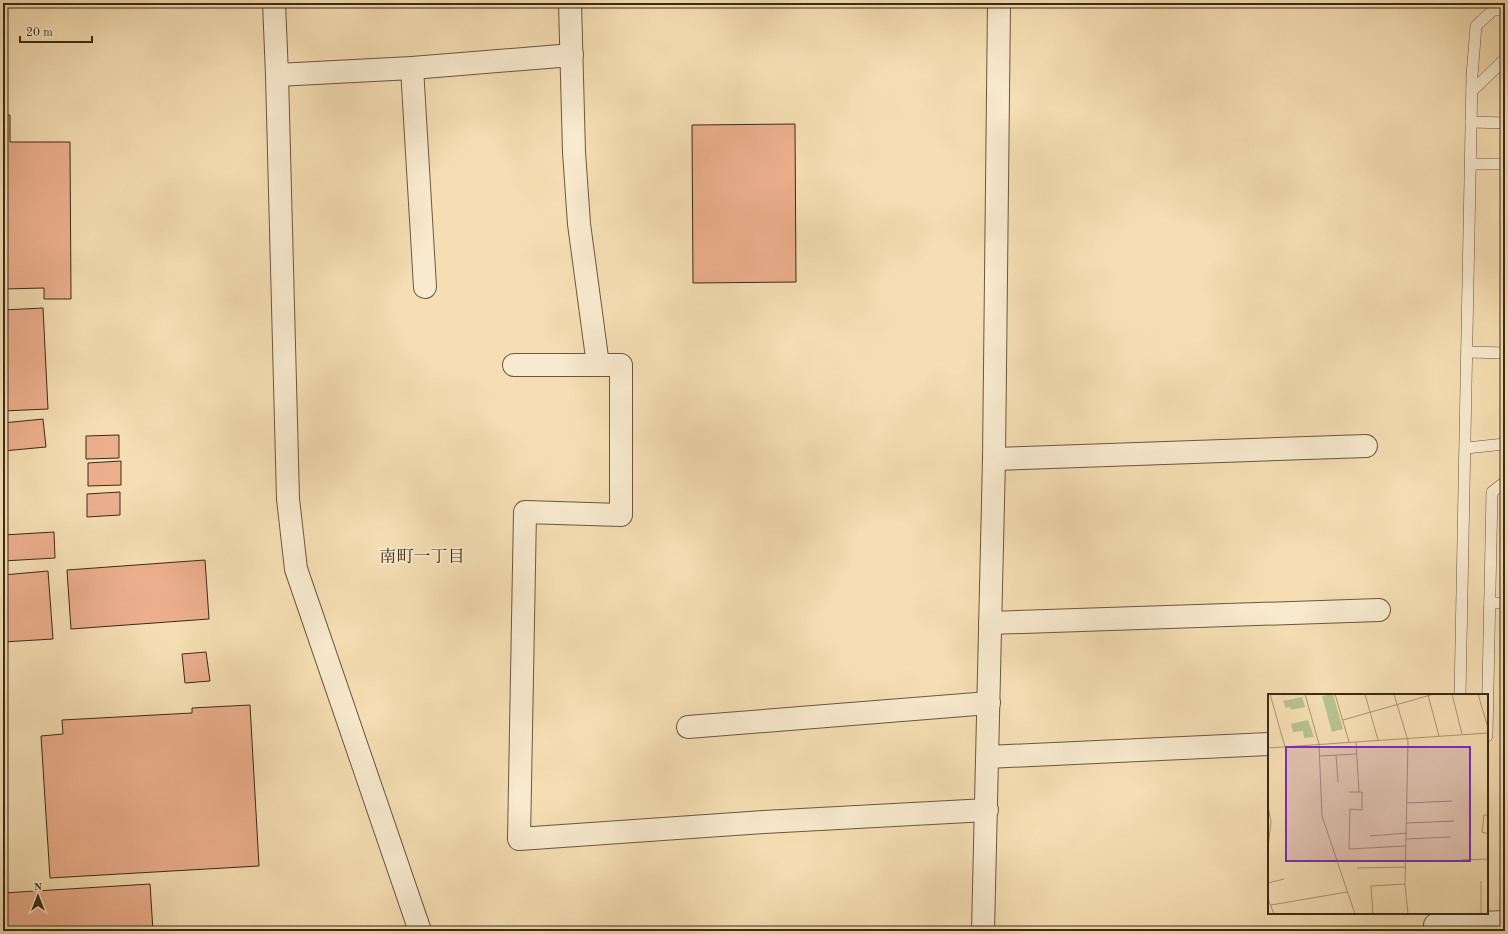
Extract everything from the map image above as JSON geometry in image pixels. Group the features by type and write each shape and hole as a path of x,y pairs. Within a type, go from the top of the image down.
{"street":[{"path":"274,3 288,499 296,569 420,931"},
{"path":"570,3 574,152 579,224 598,365"},
{"path":"983,931 994,459 1000,3"},
{"path":"277,75 412,68 572,55"},
{"path":"412,68 425,287"},
{"path":"514,365 621,365 621,515 525,512 519,839 772,821 987,810"},
{"path":"994,459 1366,446"},
{"path":"990,623 1379,610"},
{"path":"688,727 989,704"},
{"path":"988,757 1268,744"},
{"path":"1435,925 1505,922"}],"lane":[{"path":"1460,694 1472,91 1476,26 1493,10 1505,10"},
{"path":"1472,91 1505,59"},
{"path":"1472,122 1505,123"},
{"path":"1471,164 1505,164"},
{"path":"1468,352 1505,353"},
{"path":"1466,448 1505,444"},
{"path":"1488,694 1492,492 1505,482"},
{"path":"1490,603 1505,602"}],"building":[{"path":"3,115 10,115 10,142 70,142 71,299 44,299 44,288 3,289"},
{"path":"795,124 796,282 693,283 692,125"},
{"path":"43,308 48,409 3,411 3,310"},
{"path":"43,419 46,447 3,451 3,423"},
{"path":"119,435 119,458 86,459 86,436"},
{"path":"121,461 121,485 88,486 88,463"},
{"path":"120,492 120,515 87,517 87,494"},
{"path":"54,532 55,558 3,561 3,535"},
{"path":"205,560 209,619 71,629 67,570"},
{"path":"48,571 53,639 3,642 3,575"},
{"path":"206,652 210,681 185,683 182,654"},
{"path":"250,705 259,866 50,878 41,736 63,734 62,720 192,713 192,708"},
{"path":"150,884 153,931 3,931 3,893"}],"district":[{"name":"南町一丁目","path":"422,557"}]}
